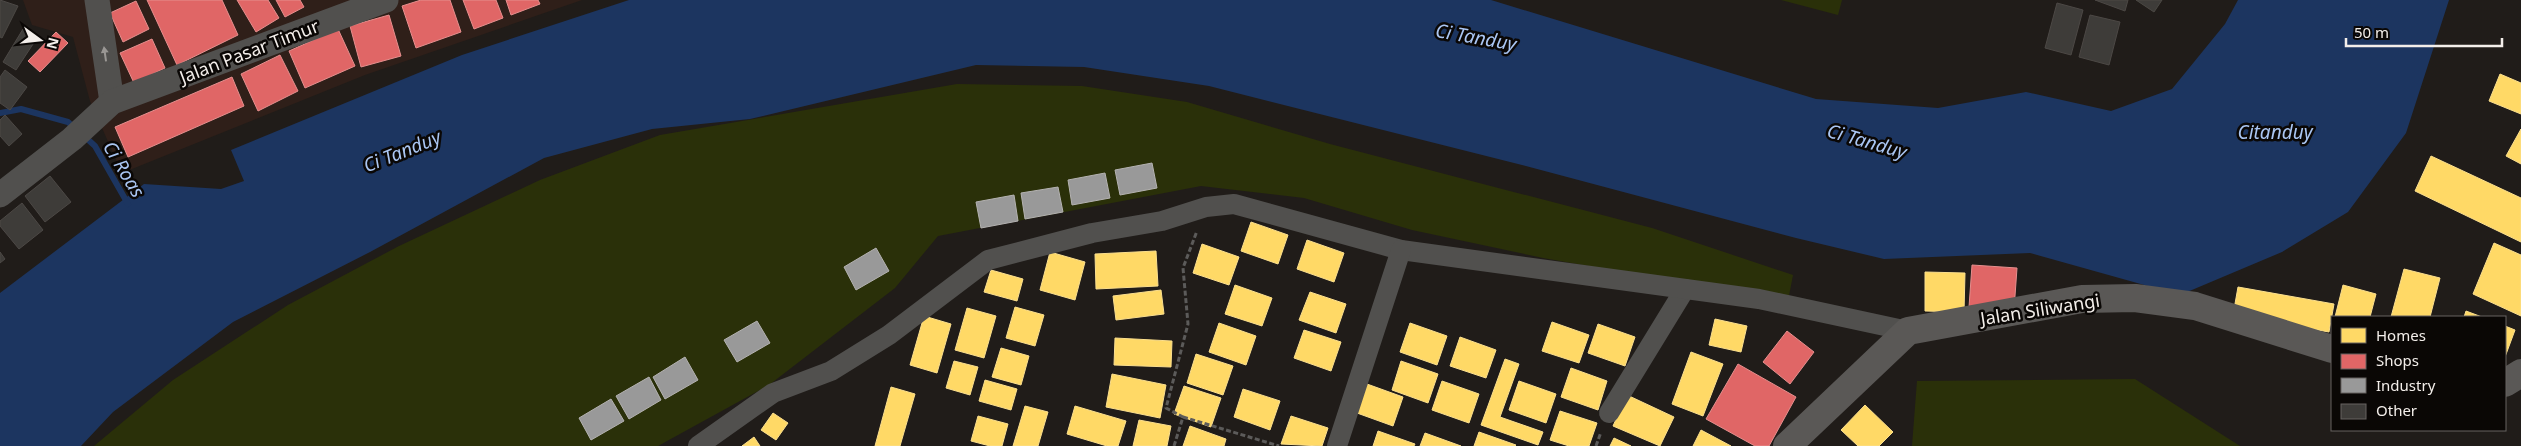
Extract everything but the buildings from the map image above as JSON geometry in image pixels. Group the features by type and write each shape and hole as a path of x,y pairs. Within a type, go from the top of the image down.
{"highway":[{"name":"Jalan Siliwangi","path":"1908,331 2082,299 2135,298 2165,301 2217,312 2331,349"},
{"path":"1786,446 1908,331"},
{"path":"2506,382 2521,373"}],"street":[{"path":"0,195 80,131 112,102 97,0"},
{"name":"Jalan Pasar Timur","path":"112,102 371,2"},
{"path":"698,446 773,394 830,371 889,335 988,260 1092,233 1162,220 1206,207 1234,204 1401,250 1760,299 1908,331"},
{"path":"1337,446 1401,250"},
{"path":"1609,413 1684,289"}],"path":[{"path":"1206,207 1183,268 1188,324 1166,408 1183,417 1279,446"},
{"path":"1174,446 1183,417"}],"shaded area":[{"path":"23,0 582,0 365,75 122,173 90,101 73,37 32,25"}],"green space":[{"path":"1781,0 1842,0 1838,15"},
{"path":"957,84 1082,86 1187,102 1330,144 1652,228 1793,275 1788,301 1543,258 1412,230 1304,198 1201,186 938,236 895,288 769,385 658,446 94,446 173,380 288,305 399,246 540,180 660,135"},
{"path":"2135,379 2240,446 1912,446 1917,381"}],"water":[{"name":"Citanduy","path":"629,0 1491,0 1816,99 1938,108 2026,92 2111,111 2172,89 2225,24 2238,0 2449,0 2406,133 2348,212 2282,252 2180,295 2030,253 1884,259 1796,238 1522,165 1209,86 1084,67 976,65 750,119 652,129 544,158 370,252 233,322 113,412 81,446 0,446 0,293 144,184 221,189 244,181 231,150 462,55"}],"waterway":[{"name":"Ci Roas","path":"0,113 21,109 68,122 76,129"},
{"name":"Ci Roas","path":"84,136 95,146 128,204"}],"water label":[{"name":"Ci Tanduy","path":"1476,37"},
{"name":"Ci Tanduy","path":"1867,141"},
{"name":"Ci Tanduy","path":"402,151"}]}
